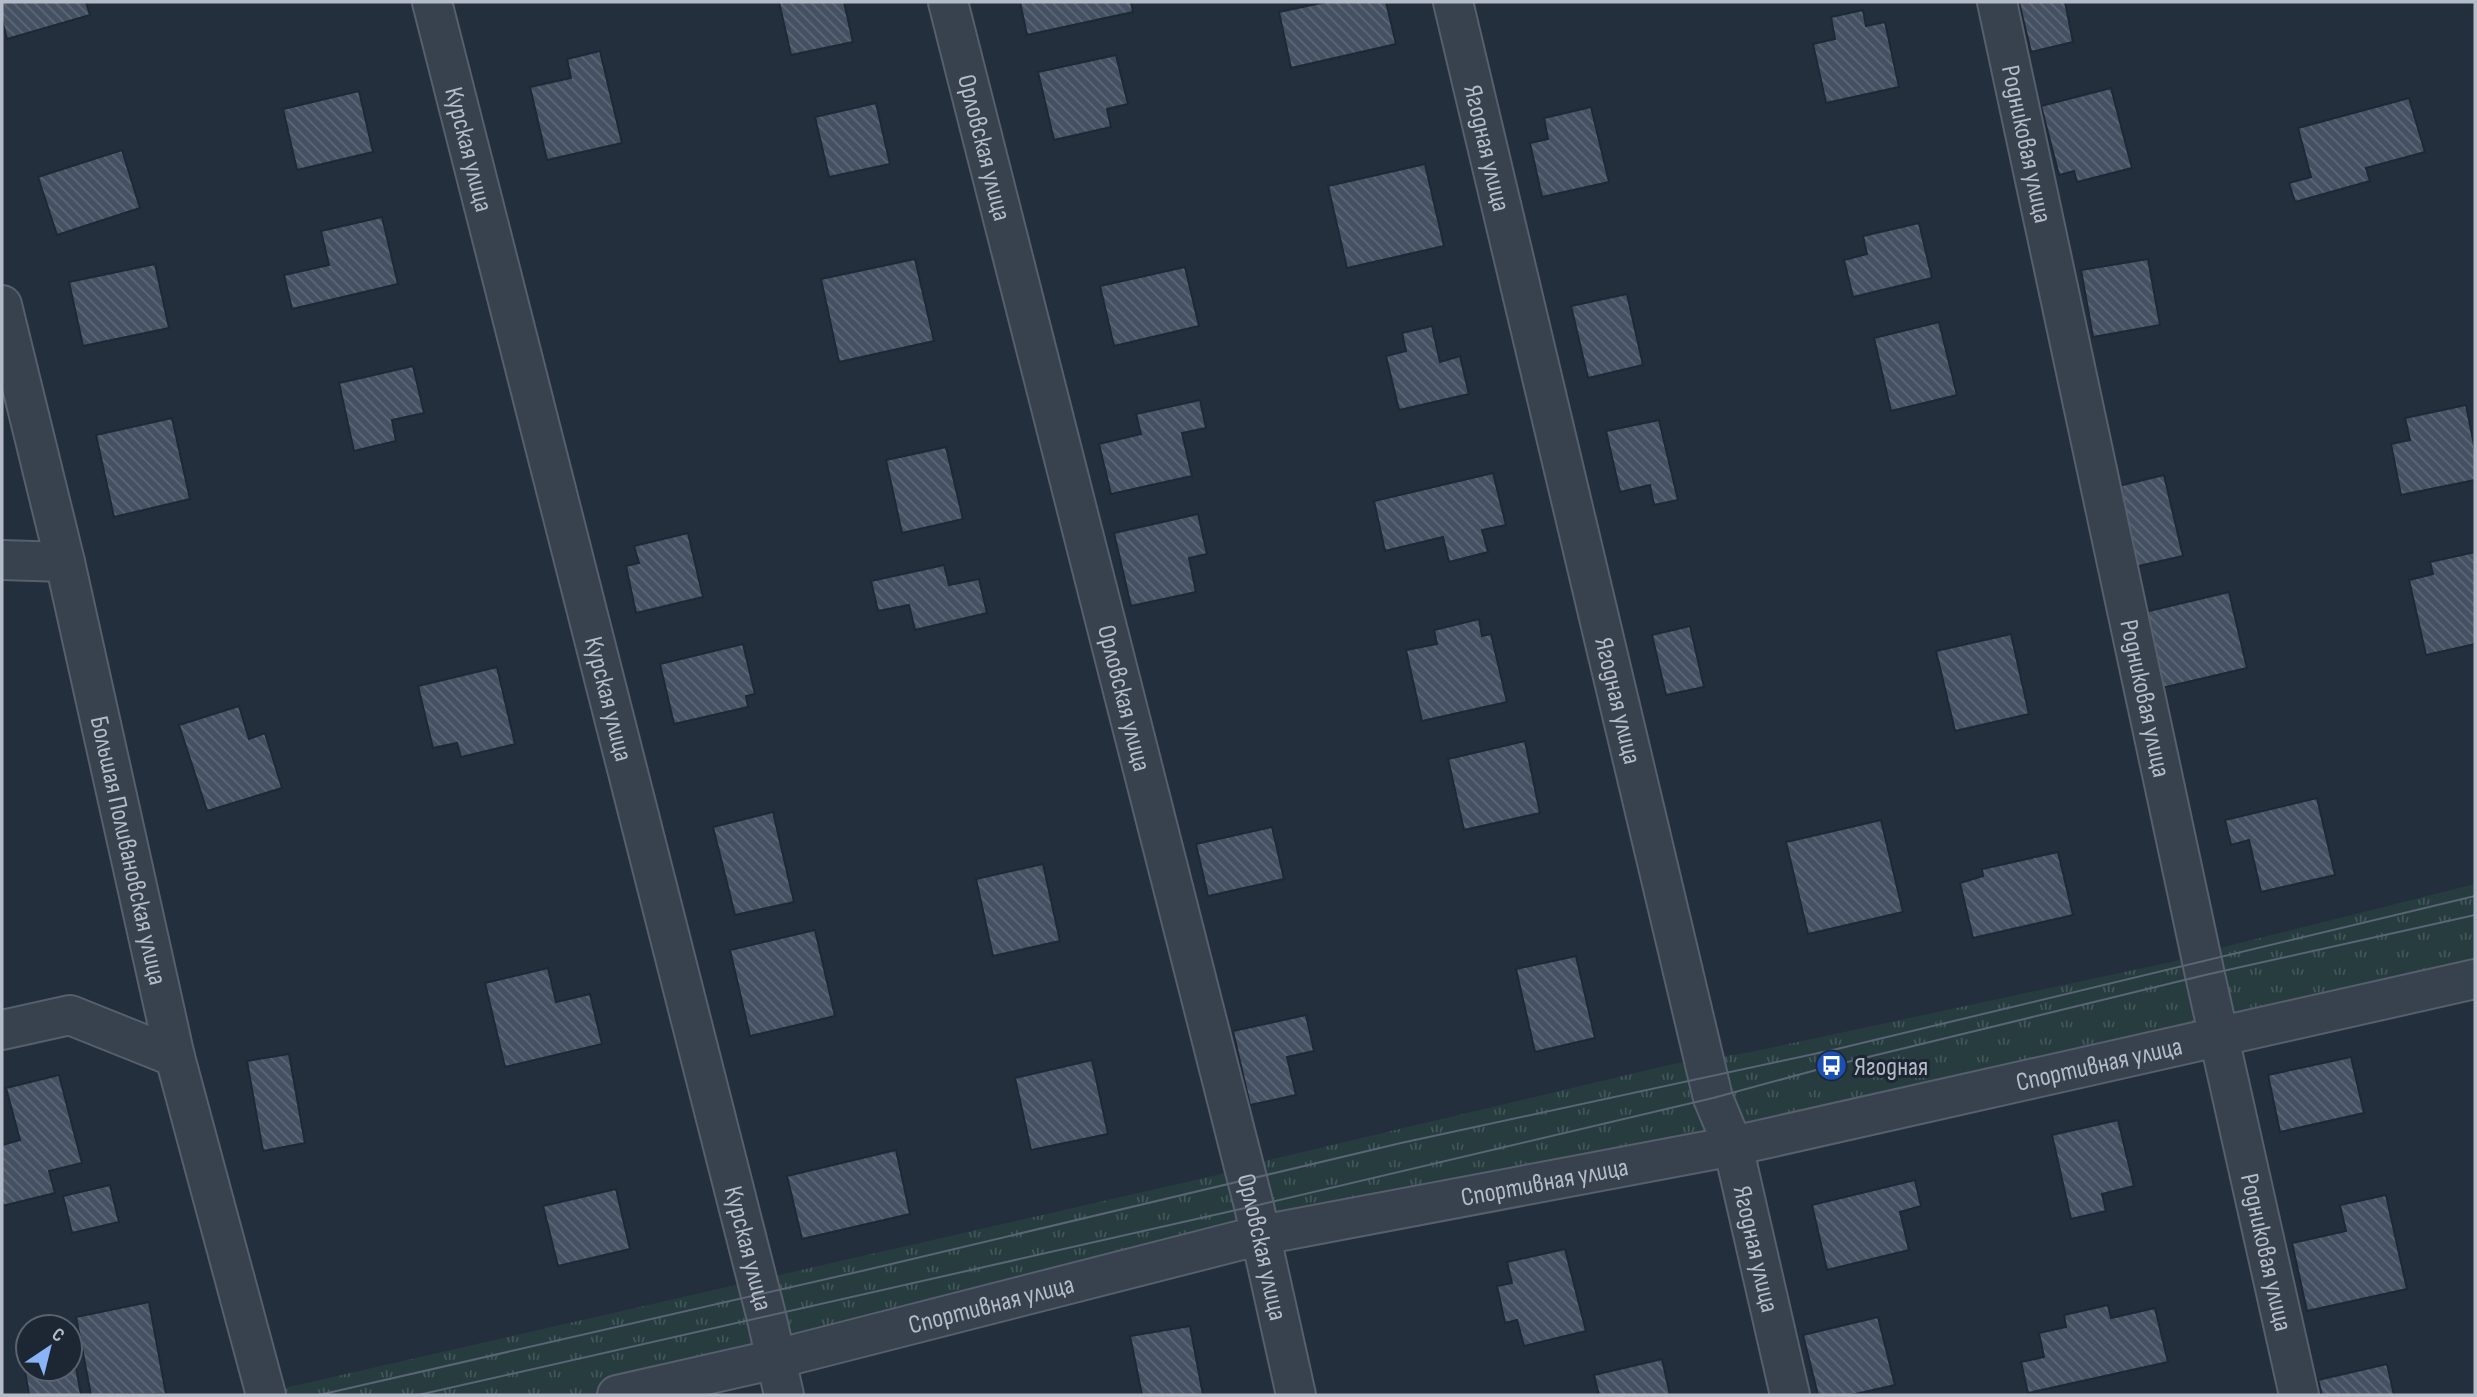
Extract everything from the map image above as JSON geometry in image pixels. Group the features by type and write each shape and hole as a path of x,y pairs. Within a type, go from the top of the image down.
{"street":[{"name":"Курская улица","path":"432,2 784,1395"},
{"name":"Орловская улица","path":"948,2 1261,1235 1296,1395"},
{"name":"Ягодная улица","path":"1453,2 1713,1098 1733,1146 1790,1395"},
{"name":"Родниковая улица","path":"1997,2 2205,975 2299,1395"},
{"name":"Большая Поливановская улица","path":"2,304 65,562 175,1057 266,1395"},
{"path":"2,559 65,562"},
{"name":"Спортивная улица","path":"617,1395 776,1359 1261,1235 1733,1146 2475,979"},
{"path":"2,1030 70,1015 175,1057"}],"green space":[{"path":"2475,884 2475,969 755,1361 595,1395 254,1395 1217,1175 1269,1160 1673,1064 1751,1052 2185,959"}],"building":[{"path":"2,2 86,2 90,15 7,39 2,20"},
{"path":"779,2 844,2 853,42 791,55"},
{"path":"1020,2 1131,2 1133,12 1027,35"},
{"path":"1326,2 1386,2 1396,44 1291,68 1279,12"},
{"path":"2019,2 2065,2 2073,42 2031,52"},
{"path":"1863,10 1866,26 1885,22 1899,87 1826,103 1813,44 1835,39 1831,17"},
{"path":"600,51 622,143 547,160 530,87 571,78 567,59"},
{"path":"1116,55 1128,104 1107,109 1111,127 1054,140 1038,72"},
{"path":"2111,88 2132,168 2077,182 2074,171 2059,175 2041,106"},
{"path":"359,91 373,152 297,170 283,109"},
{"path":"2409,98 2425,152 2366,168 2370,181 2295,202 2289,183 2311,177 2298,128"},
{"path":"876,103 890,164 829,177 815,117"},
{"path":"1591,107 1609,182 1542,197 1530,143 1548,139 1544,118"},
{"path":"122,150 140,208 57,235 38,177"},
{"path":"1425,164 1444,246 1347,268 1328,186"},
{"path":"382,217 398,284 292,309 284,275 329,265 321,231"},
{"path":"1919,223 1932,278 1853,297 1844,260 1867,254 1863,236"},
{"path":"915,259 934,341 839,362 821,279"},
{"path":"2148,259 2160,325 2093,337 2081,270"},
{"path":"155,264 169,328 83,346 69,282"},
{"path":"1185,267 1199,326 1114,346 1100,286"},
{"path":"1627,294 1643,365 1588,378 1571,306"},
{"path":"1939,322 1957,395 1891,411 1874,338"},
{"path":"1432,326 1440,362 1460,356 1469,394 1399,410 1386,356 1406,351 1402,333"},
{"path":"413,366 424,413 392,420 396,441 354,451 339,383"},
{"path":"1200,400 1206,428 1182,433 1192,476 1111,494 1099,444 1141,434 1136,414"},
{"path":"2466,405 2475,450 2475,480 2401,495 2391,444 2410,440 2405,418"},
{"path":"172,418 190,499 114,517 96,435"},
{"path":"1659,420 1678,500 1654,505 1650,485 1620,492 1606,431"},
{"path":"946,447 963,519 902,533 886,460"},
{"path":"1493,473 1506,525 1482,530 1488,552 1449,562 1443,537 1385,551 1374,501"},
{"path":"2164,475 2183,556 2125,569 2106,489"},
{"path":"1198,514 1207,554 1189,558 1196,592 1131,606 1114,533"},
{"path":"688,533 703,597 636,613 626,566 639,563 634,546"},
{"path":"2475,552 2475,644 2426,655 2409,580 2433,574 2430,562"},
{"path":"944,565 949,585 979,579 987,613 915,630 909,605 878,611 871,581"},
{"path":"2229,592 2247,668 2153,690 2136,614"},
{"path":"1479,619 1482,636 1491,634 1507,702 1422,721 1406,650 1437,644 1434,630"},
{"path":"1690,626 1704,687 1666,695 1652,635"},
{"path":"2011,634 2029,714 1955,731 1936,651"},
{"path":"743,644 755,694 746,696 748,707 674,724 660,664"},
{"path":"497,667 515,744 461,757 457,743 433,748 418,686"},
{"path":"239,706 249,739 265,733 282,788 207,811 179,725"},
{"path":"1525,741 1540,813 1464,830 1448,759"},
{"path":"2317,798 2335,875 2261,892 2249,840 2231,845 2225,820"},
{"path":"773,812 794,902 735,915 713,827"},
{"path":"1881,820 1903,912 1808,934 1786,842"},
{"path":"1272,827 1284,879 1208,896 1196,844"},
{"path":"2058,852 2073,915 1973,938 1960,883 1983,876 1982,869"},
{"path":"1043,864 1060,941 993,956 976,879"},
{"path":"815,930 835,1016 750,1036 730,950"},
{"path":"1576,956 1595,1038 1535,1052 1516,969"},
{"path":"548,968 556,1002 590,994 602,1044 505,1067 485,983"},
{"path":"1306,1015 1314,1051 1287,1057 1296,1095 1250,1105 1233,1031"},
{"path":"289,1054 305,1143 263,1151 247,1061"},
{"path":"2351,1057 2364,1113 2280,1132 2268,1075"},
{"path":"1092,1060 1108,1134 1031,1150 1015,1078"},
{"path":"59,1075 82,1163 49,1171 55,1193 2,1206 2,1145 20,1140 6,1088"},
{"path":"2118,1120 2134,1186 2102,1194 2106,1211 2071,1219 2052,1135"},
{"path":"896,1150 910,1214 802,1239 787,1176"},
{"path":"1915,1180 1921,1206 1900,1212 1909,1250 1827,1270 1812,1205"},
{"path":"110,1185 119,1222 72,1233 63,1196"},
{"path":"616,1189 630,1249 558,1266 543,1206"},
{"path":"2386,1195 2407,1289 2307,1311 2292,1243 2346,1231 2340,1205"},
{"path":"1565,1249 1586,1331 1524,1346 1517,1320 1505,1323 1497,1286 1512,1283 1507,1262"},
{"path":"149,1302 166,1394 91,1395 84,1359 84,1315"},
{"path":"2108,1305 2111,1318 2155,1308 2168,1362 2028,1393 2021,1362 2044,1357 2039,1333 2066,1327 2064,1315"},
{"path":"1878,1317 1895,1385 1851,1395 1818,1395 1803,1335"},
{"path":"1190,1326 1203,1395 1142,1395 1130,1336"},
{"path":"1662,1359 1670,1395 1599,1395 1594,1375"},
{"path":"2387,1364 2394,1395 2322,1395 2318,1380"},
{"path":"27,1383 79,1383 81,1395 29,1395"}],"tram line":[{"path":"319,1395 866,1270 1401,1143 1837,1049 2475,896"},
{"path":"418,1395 1254,1206 1713,1098 1831,1066 2205,975 2475,915"}],"place":[{"name":"Ягодная","path":"1831,1066"}]}
